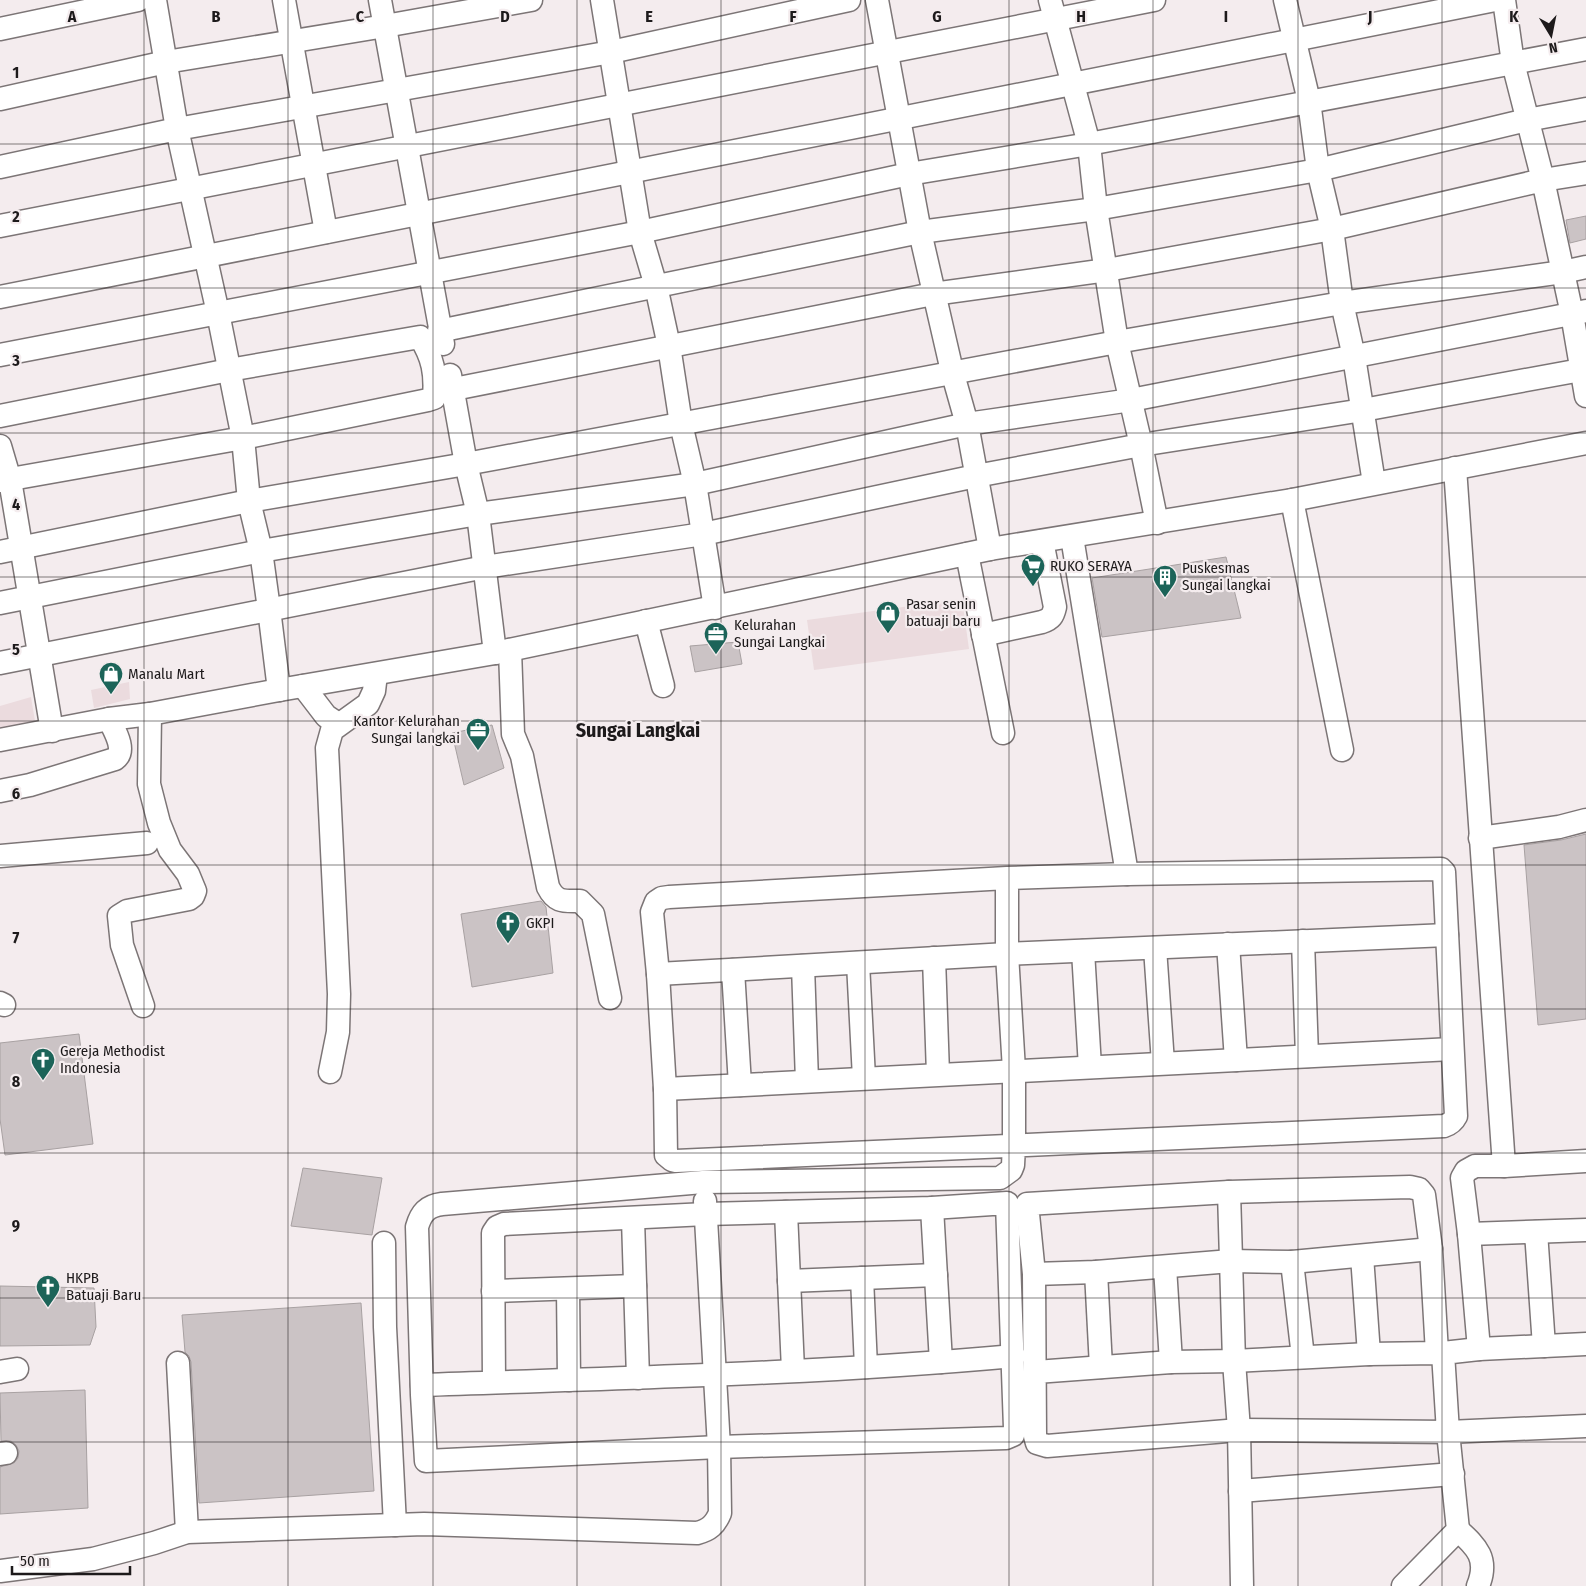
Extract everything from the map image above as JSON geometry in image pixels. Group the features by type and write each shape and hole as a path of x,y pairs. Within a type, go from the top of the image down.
{"street":[{"path":"0,29 138,0"},
{"path":"155,0 177,128 218,313 243,438 249,501 260,551 269,609 278,690"},
{"path":"284,0 304,107 312,165 326,232"},
{"path":"380,0 439,331 454,389 466,464 478,514 485,567 502,651 513,734 522,756 548,887 552,896 560,900 580,901 593,914 610,998"},
{"path":"0,98 166,62 531,0"},
{"path":"602,0 640,232 656,286 669,346 681,424 695,484 715,608"},
{"path":"0,167 177,128 611,52 849,0"},
{"path":"877,0 920,232 952,371 968,424 990,549"},
{"path":"0,226 887,52 1053,10 1154,0"},
{"path":"1285,0 1309,101 1318,170 1332,229 1342,304 1354,357 1374,483"},
{"path":"0,297 1495,0"},
{"path":"1504,0 1513,63 1543,180 1563,272 1579,313 1586,396"},
{"path":"1053,10 1089,144 1096,209 1117,342 1157,523"},
{"path":"0,355 640,232 909,174 1089,144 1586,49"},
{"path":"439,331 920,232 1096,209 1318,170 1527,120 1586,109"},
{"path":"454,389 933,294 1107,270 1332,229 1543,180 1586,173"},
{"path":"10,550 249,501 466,464 952,371 1342,304 1586,267"},
{"path":"0,603 260,551 478,514 695,484 968,424 1131,400 1579,313"},
{"path":"0,416 229,370 420,337 429,352 436,377 434,398 428,400 243,438 5,481"},
{"path":"0,663 485,567 703,534 976,476 1584,370"},
{"path":"0,740 109,719 150,714 502,651 990,549 1292,500 1586,443"},
{"path":"0,446 5,481 10,550 30,597 52,731"},
{"path":"1455,468 1504,1166"},
{"path":"1292,500 1342,750"},
{"path":"1072,537 1127,874"},
{"path":"984,635 1042,622 1054,616 1055,607 1042,541"},
{"path":"967,554 1003,734"},
{"path":"646,621 663,686"},
{"path":"330,1072 338,1032 339,994 326,748 332,730 368,704 374,691 376,674"},
{"path":"303,686 326,716 338,724"},
{"path":"143,1006 122,945 119,916 127,911 189,899 195,891 188,874 170,850 159,824 149,784 150,714"},
{"path":"0,791 30,786 115,759 119,756 121,748 109,719"},
{"path":"1480,838 1559,827 1586,820"},
{"path":"0,856 147,843"},
{"path":"1439,868 1444,872 1456,1116 1452,1123 1444,1126 702,1160 676,1161 666,1154 658,974 652,912 656,902 662,898 1007,878 1127,874 1439,868"},
{"path":"494,1382 493,1233 497,1227 504,1224 706,1214 932,1208 1007,1203 1014,1356 1015,1428 1012,1435 1006,1438 719,1447 426,1461 417,1227 424,1211 432,1206 442,1204 703,1182 1000,1178 1011,1170 1014,1146 1014,1070 1007,954 1007,878"},
{"path":"658,974 1007,954 1447,935"},
{"path":"1303,941 1307,1056"},
{"path":"1228,944 1236,1060"},
{"path":"1156,948 1163,1063"},
{"path":"1083,951 1090,1067"},
{"path":"934,958 938,1074"},
{"path":"858,963 864,1078"},
{"path":"802,966 807,1081"},
{"path":"733,970 740,1085"},
{"path":"664,1089 1014,1070 1452,1050"},
{"path":"0,1571 93,1559 187,1532 424,1524 697,1533 711,1527 720,1514 719,1447 702,1160"},
{"path":"1478,1349 1463,1174 1475,1166 1586,1161"},
{"path":"1036,1372 1172,1362 1437,1353 1430,1249 1424,1195 1419,1188 1415,1187 1229,1192 1027,1204 1034,1274 1035,1436 1037,1443 1047,1446 1239,1430 1448,1432 1586,1426"},
{"path":"1229,1192 1234,1361 1239,1430 1242,1586"},
{"path":"932,1208 941,1362"},
{"path":"786,1212 794,1370"},
{"path":"633,1219 638,1378"},
{"path":"1469,1234 1586,1230"},
{"path":"1536,1232 1544,1346"},
{"path":"384,1243 385,1327 395,1525"},
{"path":"1034,1274 1096,1272 1231,1261 1292,1262 1430,1249"},
{"path":"1362,1256 1369,1354"},
{"path":"1292,1262 1303,1357"},
{"path":"1164,1267 1172,1362"},
{"path":"1096,1272 1101,1367"},
{"path":"789,1281 936,1275"},
{"path":"862,1278 866,1367"},
{"path":"493,1291 635,1286"},
{"path":"568,1288 569,1380"},
{"path":"1478,1586 1482,1577 1483,1566 1480,1554 1474,1544 1458,1530 1448,1432 1443,1353 1478,1349 1586,1344"},
{"path":"422,1385 715,1375 866,1367 1014,1356"},
{"path":"178,1363 187,1532"},
{"path":"1240,1491 1453,1474"},
{"path":"1403,1586 1458,1530"}],"shaded area":[{"name":"Pasar senin batuaji baru","path":"962,599 969,649 814,670 807,620"},
{"name":"Manalu Mart","path":"129,682 130,699 94,708 91,690"},
{"path":"31,697 35,721 0,728 0,706"}],"building":[{"path":"1586,216 1586,239 1570,243 1566,220"},
{"name":"Puskesmas Sungai langkai","path":"1226,557 1241,618 1102,637 1092,578"},
{"name":"Kelurahan Sungai Langkai","path":"738,642 742,664 695,672 690,646"},
{"name":"Kantor Kelurahan Sungai langkai","path":"492,725 504,768 464,785 452,733"},
{"path":"1586,834 1586,1019 1538,1025 1524,845 1561,840"},
{"name":"GKPI","path":"541,901 546,907 553,973 472,987 461,914"},
{"name":"Gereja Methodist Indonesia","path":"79,1034 93,1144 5,1155 0,1119 0,1043"},
{"path":"303,1168 382,1178 372,1235 291,1226"},
{"name":"HKPB Batuaji Baru","path":"0,1286 94,1288 96,1327 90,1345 0,1346"},
{"path":"361,1303 374,1491 199,1503 191,1362 185,1352 182,1315"},
{"path":"85,1390 88,1508 0,1514 0,1467 14,1463 18,1458 19,1451 11,1441 1,1441 0,1393"}],"place":[{"name":"RUKO SERAYA","path":"1033,587"},
{"name":"Puskesmas Sungai langkai","path":"1165,598"},
{"name":"Pasar senin batuaji baru","path":"888,634"},
{"name":"Kelurahan Sungai Langkai","path":"716,655"},
{"name":"Manalu Mart","path":"111,695"},
{"name":"Kantor Kelurahan Sungai langkai","path":"478,751"},
{"name":"GKPI","path":"508,944"},
{"name":"Gereja Methodist Indonesia","path":"43,1081"},
{"name":"HKPB Batuaji Baru","path":"48,1308"}],"district":[{"name":"Sungai Langkai","path":"638,730"}]}
